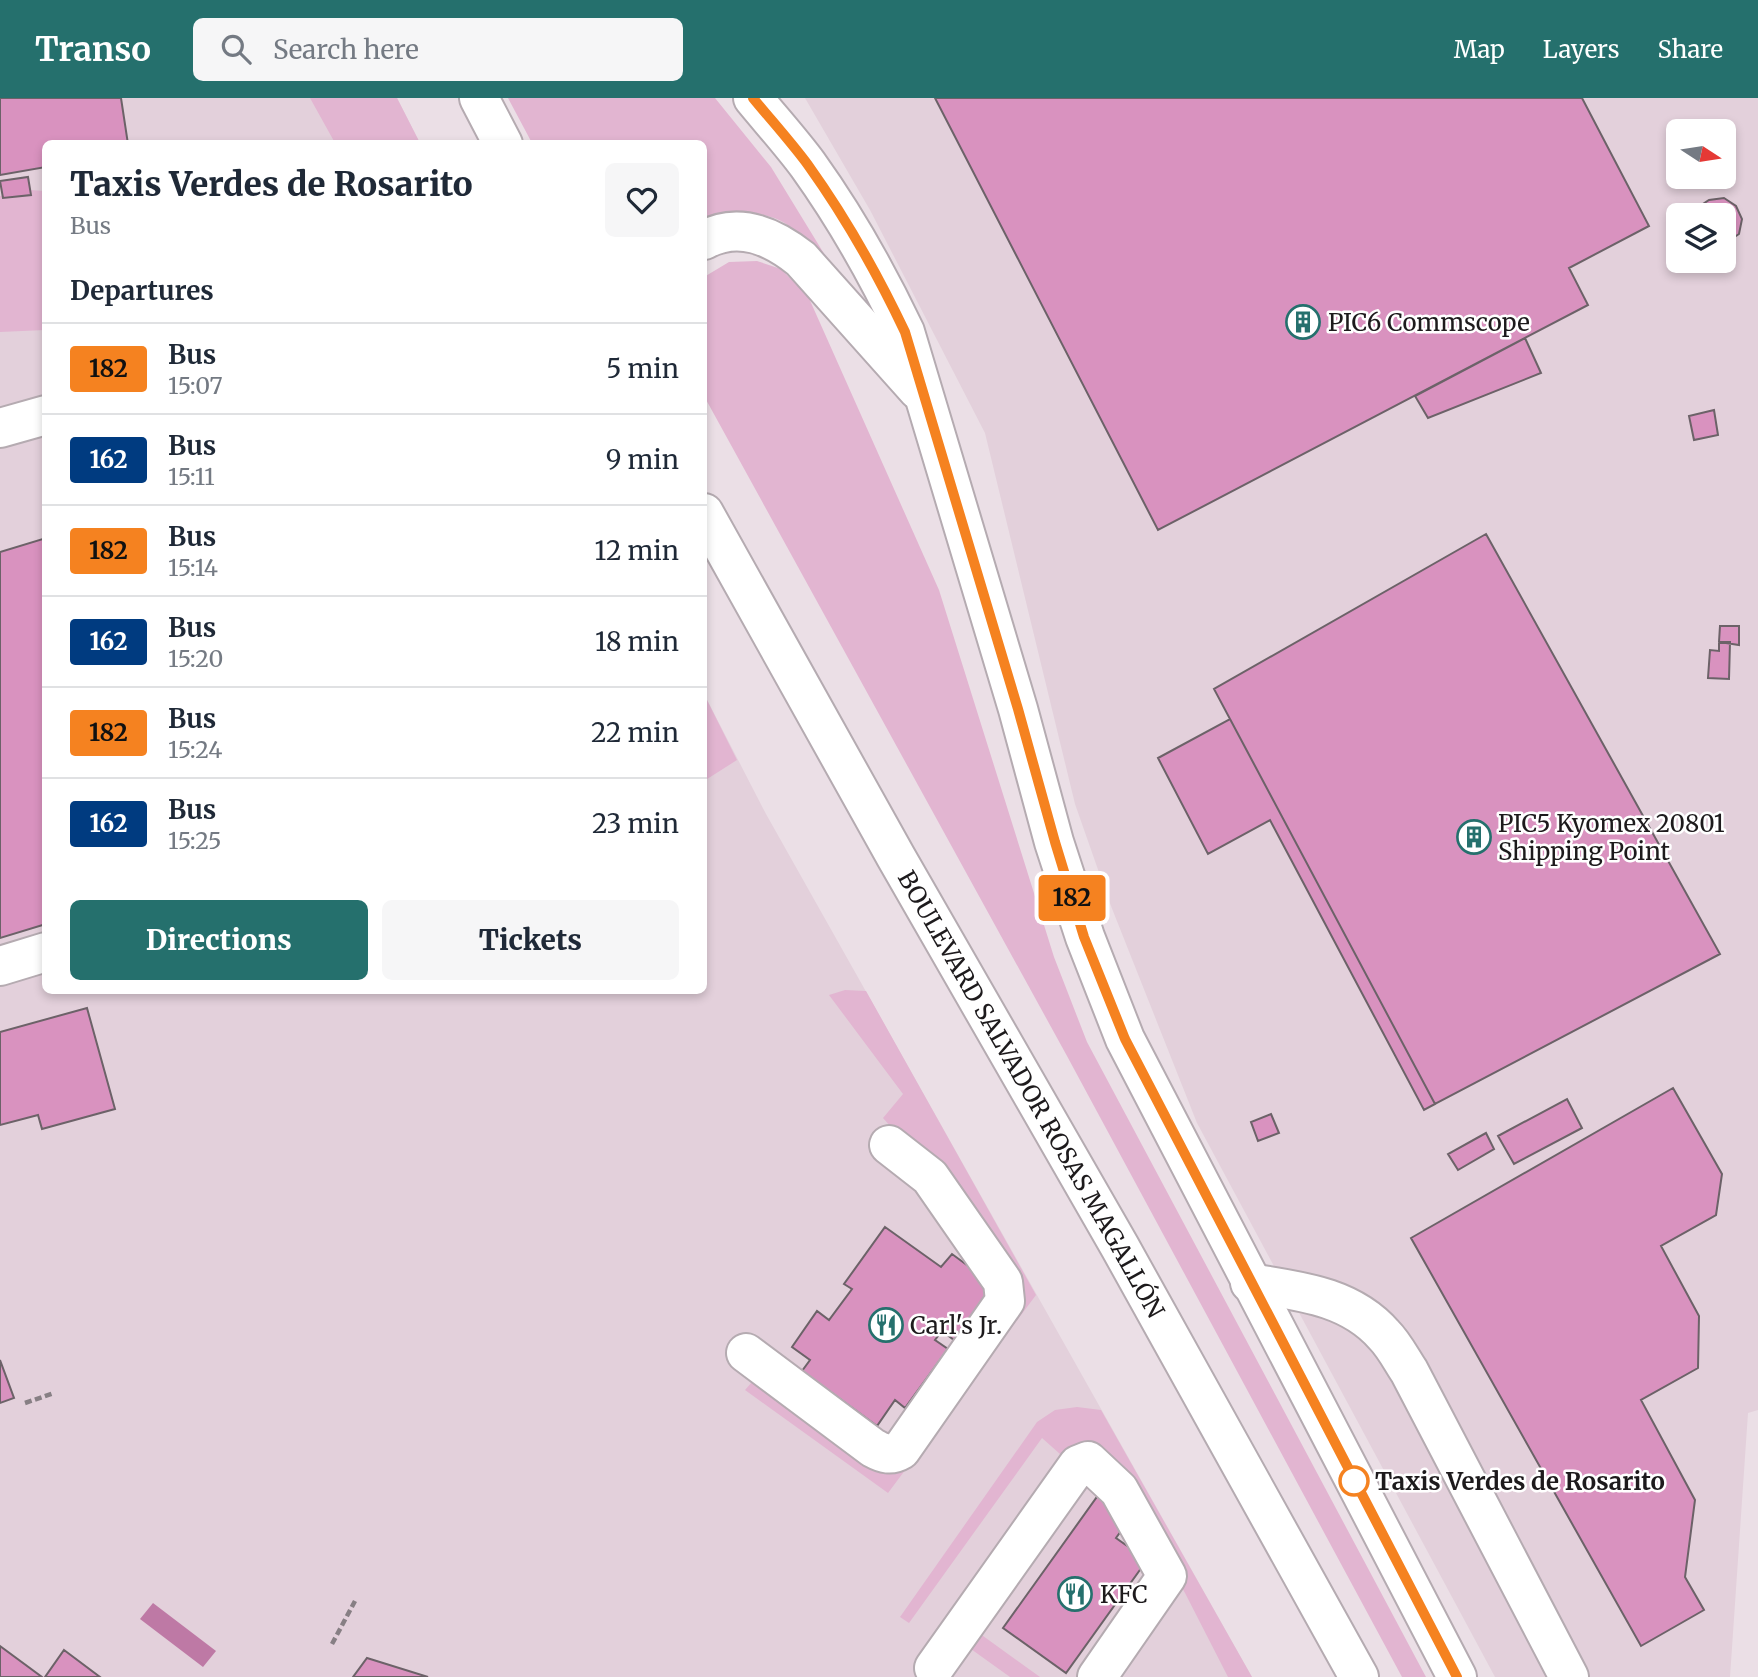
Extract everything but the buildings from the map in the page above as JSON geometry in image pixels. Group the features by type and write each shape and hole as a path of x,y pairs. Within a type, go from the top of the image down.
{"main road":[{"path":"479,98 501,140"},
{"path":"753,98 806,162 845,219 879,278 905,332 1084,937 1125,1039 1457,1677"},
{"path":"707,238 735,230 754,233 781,243 801,259 926,399"},
{"path":"0,428 42,416"},
{"name":"BOULEVARD SALVADOR ROSAS MAGALLÓN","path":"707,518 896,857 1114,1235 1359,1677"},
{"path":"0,966 42,953"},
{"path":"746,1353 873,1448 882,1453 894,1454 901,1450 1005,1301 1003,1282 930,1177 889,1145"},
{"path":"1250,1283 1316,1294 1349,1307 1384,1334 1409,1371 1569,1677"},
{"path":"934,1668 1078,1465 1088,1461 1119,1490 1167,1576 1097,1677"}],"path":[{"path":"24,1403 54,1393"},
{"path":"332,1644 355,1601"}],"shaded area":[{"path":"0,98 397,98 418,140 42,140 42,994 707,994 707,700 766,814 1252,1677 0,1677"},
{"path":"310,98 397,98 418,140 333,140"},
{"path":"508,98 715,98 771,167 842,283 805,240 779,220 761,214 741,213 707,218 707,140 530,140"},
{"path":"805,98 1758,98 1758,1410 1748,1413 1730,1677 1495,1677 1197,1123 1109,901 1075,804 985,433 870,210"},
{"path":"30,190 42,191 42,330 0,332 0,196"},
{"path":"757,261 781,269 808,296 939,590 1054,957 1087,1042 1426,1677 1402,1677 1067,1056 707,401 707,275 729,262"},
{"path":"707,700 737,760 707,779"},
{"path":"845,990 866,991 1036,1295 888,1493 745,1390 759,1374 872,1456 1012,1306 918,1157 883,1118 903,1094 829,995"},
{"path":"1077,1407 1101,1410 1252,1677 1228,1677 1185,1593 1105,1451 1069,1462 1042,1438 909,1623 900,1617 1037,1422 1055,1410"},
{"path":"153,1603 216,1651 203,1667 140,1619"},
{"path":"961,1620 1040,1677 1010,1677 950,1634"}],"bus line":[{"name":"182","path":"753,98 806,162 845,219 879,278 905,332 1084,937 1125,1039 1457,1677"}],"place":[{"name":"PIC6 Commscope","path":"1303,322"},
{"name":"PIC5 Kyomex 20801 Shipping Point","path":"1474,837"},
{"name":"Carl's Jr.","path":"886,1325"},
{"name":"Taxis Verdes de Rosarito","path":"1354,1481"},
{"name":"KFC","path":"1075,1594"}]}
